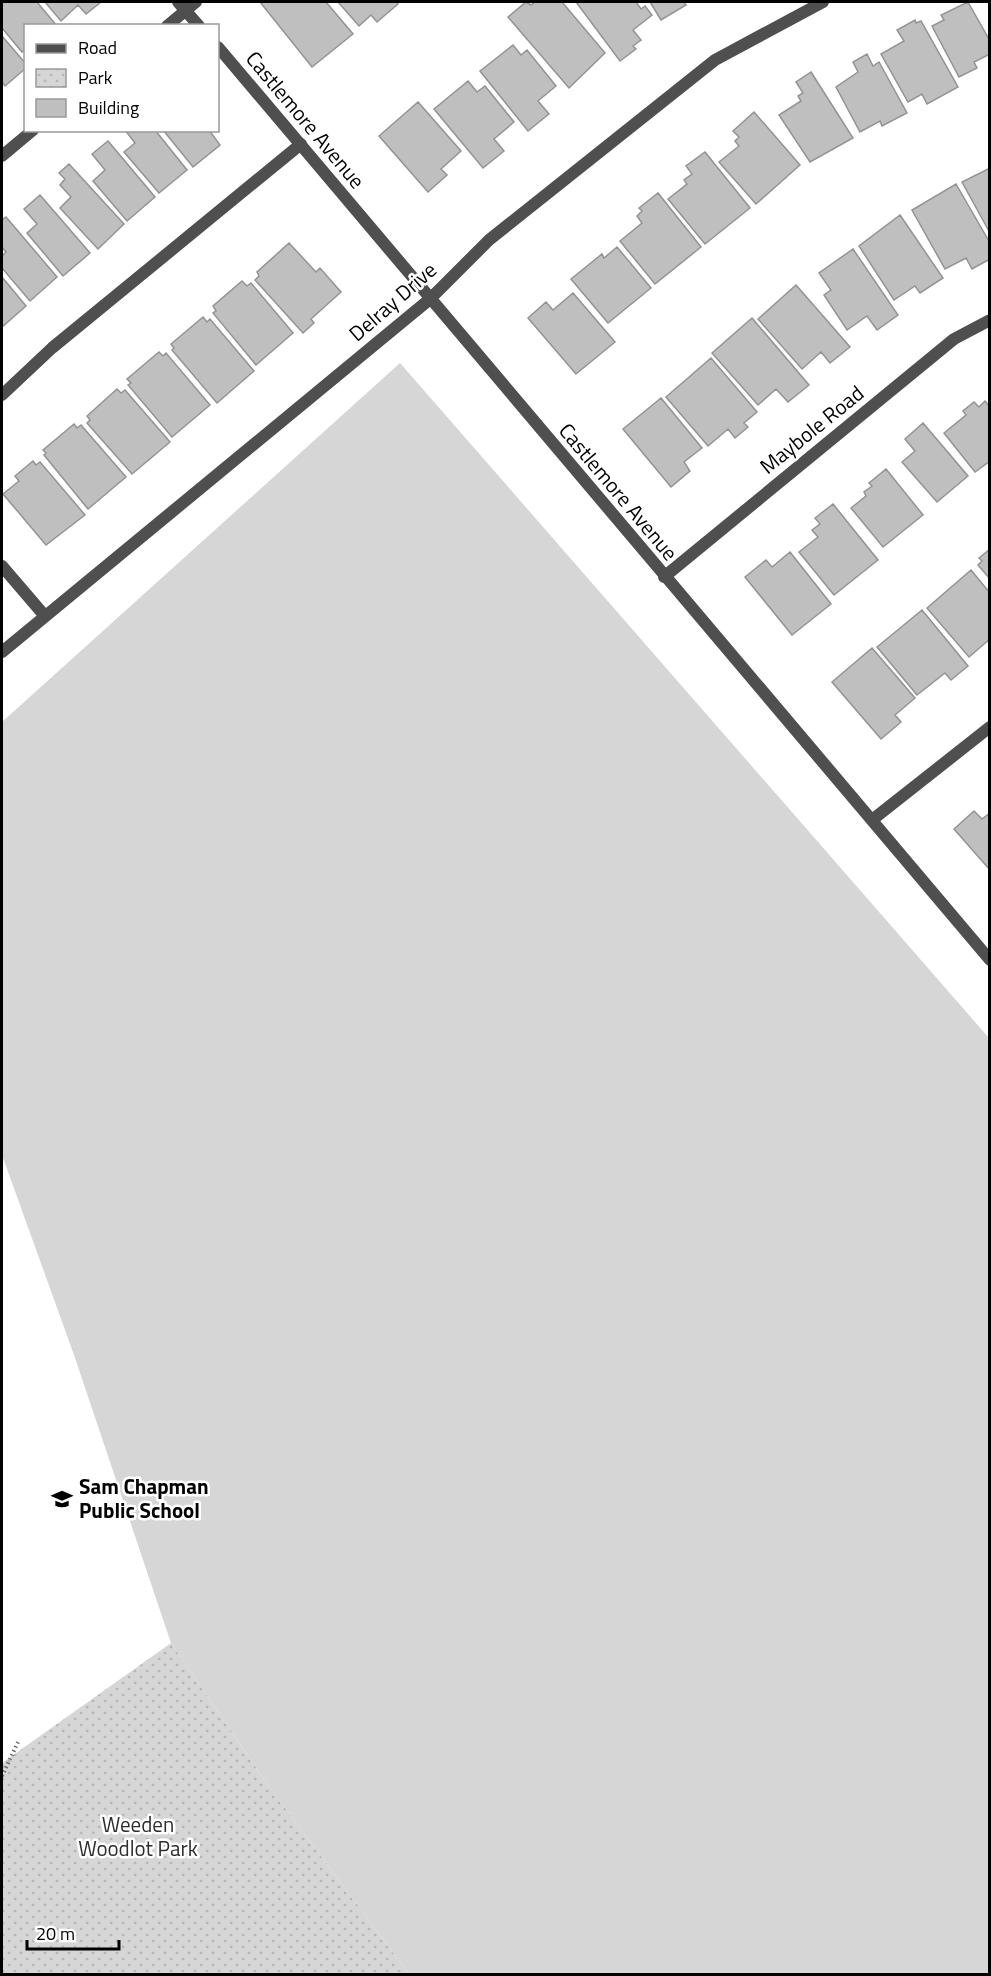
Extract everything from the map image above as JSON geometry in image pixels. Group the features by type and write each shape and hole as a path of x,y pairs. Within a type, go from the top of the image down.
{"street":[{"path":"168,24 182,6 196,2"},
{"name":"Delray Drive","path":"2,652 44,615 430,299 489,240 715,60 824,2"},
{"path":"182,6 197,24"},
{"name":"Castlemore Avenue","path":"219,48 663,577 990,960"},
{"path":"2,156 31,132"},
{"path":"2,395 52,348 301,144"},
{"name":"Maybole Road","path":"663,577 954,339 990,320"},
{"path":"2,566 44,615"},
{"path":"872,820 990,727"}],"path":[{"path":"2,1776 20,1740"}],"green space":[{"path":"400,363 989,1038 989,1974 409,1974 270,1788 171,1643 74,1355 2,1155 2,722"},
{"name":"Weeden Woodlot Park","path":"171,1643 270,1788 409,1974 2,1974 2,1763"}],"building":[{"path":"2,2 37,2 55,24 24,24 24,51 22,52 2,28"},
{"path":"45,2 101,2 86,14 78,5 61,21"},
{"path":"260,2 326,2 353,34 312,67"},
{"path":"338,2 396,2 398,4 377,22 371,15 359,26"},
{"path":"526,2 531,5 535,2 562,2 605,53 569,88 508,17"},
{"path":"576,2 636,2 641,9 645,6 652,15 633,30 641,40 633,46 636,49 620,61"},
{"path":"650,2 684,2 686,5 661,20"},
{"path":"968,2 990,41 990,54 974,62 977,68 959,77 932,26 944,20 941,15"},
{"path":"915,20 916,23 921,21 958,87 927,104 922,94 908,102 881,54 904,41 897,30"},
{"path":"2,36 24,62 24,70 5,86 2,82"},
{"path":"513,45 521,55 527,50 556,86 538,101 549,114 528,131 480,71"},
{"path":"867,54 873,66 879,62 907,113 882,126 880,121 860,132 836,87 858,72 853,62"},
{"path":"811,72 853,138 810,162 779,115 801,101 798,96 803,93 796,82"},
{"path":"468,81 477,92 485,86 514,122 494,139 504,151 483,168 434,109"},
{"path":"418,102 461,151 441,169 447,175 428,192 379,136"},
{"path":"754,112 800,165 756,204 719,162 739,146 735,141 739,137 733,131"},
{"path":"127,132 157,132 187,170 159,193 124,152 135,143"},
{"path":"165,132 210,132 220,145 193,167"},
{"path":"108,141 155,197 127,221 93,181 105,170 92,154"},
{"path":"705,152 750,208 705,244 668,199 687,184 684,180 692,174 686,166"},
{"path":"69,164 124,224 98,249 60,208 71,197 60,185 65,179 59,173"},
{"path":"990,168 990,233 962,182"},
{"path":"956,184 990,243 990,259 972,269 966,258 945,269 912,210"},
{"path":"658,193 701,247 655,284 620,241 642,223 637,216 642,211 639,208"},
{"path":"40,195 90,253 63,276 27,233 37,224 24,209"},
{"path":"900,215 943,278 920,293 915,286 894,300 859,246"},
{"path":"6,217 57,277 30,301 2,268 2,256 6,252 2,247 2,220"},
{"path":"289,243 316,272 320,268 341,292 311,319 314,323 303,333 255,280 259,276 257,272"},
{"path":"617,247 651,288 608,323 571,279 602,254 604,258"},
{"path":"853,249 898,315 877,330 867,316 847,330 824,295 831,290 819,273"},
{"path":"2,277 26,306 2,327"},
{"path":"242,281 247,286 251,283 293,333 256,365 213,313 216,311 213,306"},
{"path":"796,285 850,347 830,363 821,352 802,369 758,319"},
{"path":"573,293 615,342 576,374 528,318 546,302 553,310"},
{"path":"203,317 207,322 210,319 254,371 217,403 172,350 174,348 171,344"},
{"path":"752,318 809,385 788,402 776,389 758,405 712,353"},
{"path":"159,352 163,356 166,353 210,405 172,437 128,385 131,383 127,379"},
{"path":"711,358 757,412 744,423 748,427 735,438 728,429 708,446 666,397"},
{"path":"117,389 121,393 125,390 170,442 132,474 87,423 90,420 87,416"},
{"path":"661,398 702,448 684,462 690,471 671,487 623,429"},
{"path":"985,401 990,407 990,461 975,472 944,433 966,415 963,411 974,402 979,407"},
{"path":"923,423 968,476 937,502 902,462 915,451 905,439"},
{"path":"74,424 77,428 81,425 126,477 88,509 44,455 46,453 43,450"},
{"path":"33,461 36,465 40,462 85,515 46,545 3,494 19,481 15,476"},
{"path":"886,469 923,515 883,547 851,508 866,496 864,492 872,486 869,483"},
{"path":"833,504 878,560 834,595 799,552 818,537 812,530 820,524 815,518"},
{"path":"990,549 990,579 978,565 982,561 979,558"},
{"path":"790,552 831,604 792,635 745,577 766,560 772,567"},
{"path":"971,570 990,593 990,639 969,657 927,608"},
{"path":"922,610 968,666 951,680 945,673 917,695 877,647"},
{"path":"872,648 915,698 895,715 901,722 881,739 832,682"},
{"path":"974,811 982,819 990,813 990,870 954,829"}],"place":[{"name":"Sam Chapman Public School","path":"62,1499"}]}
